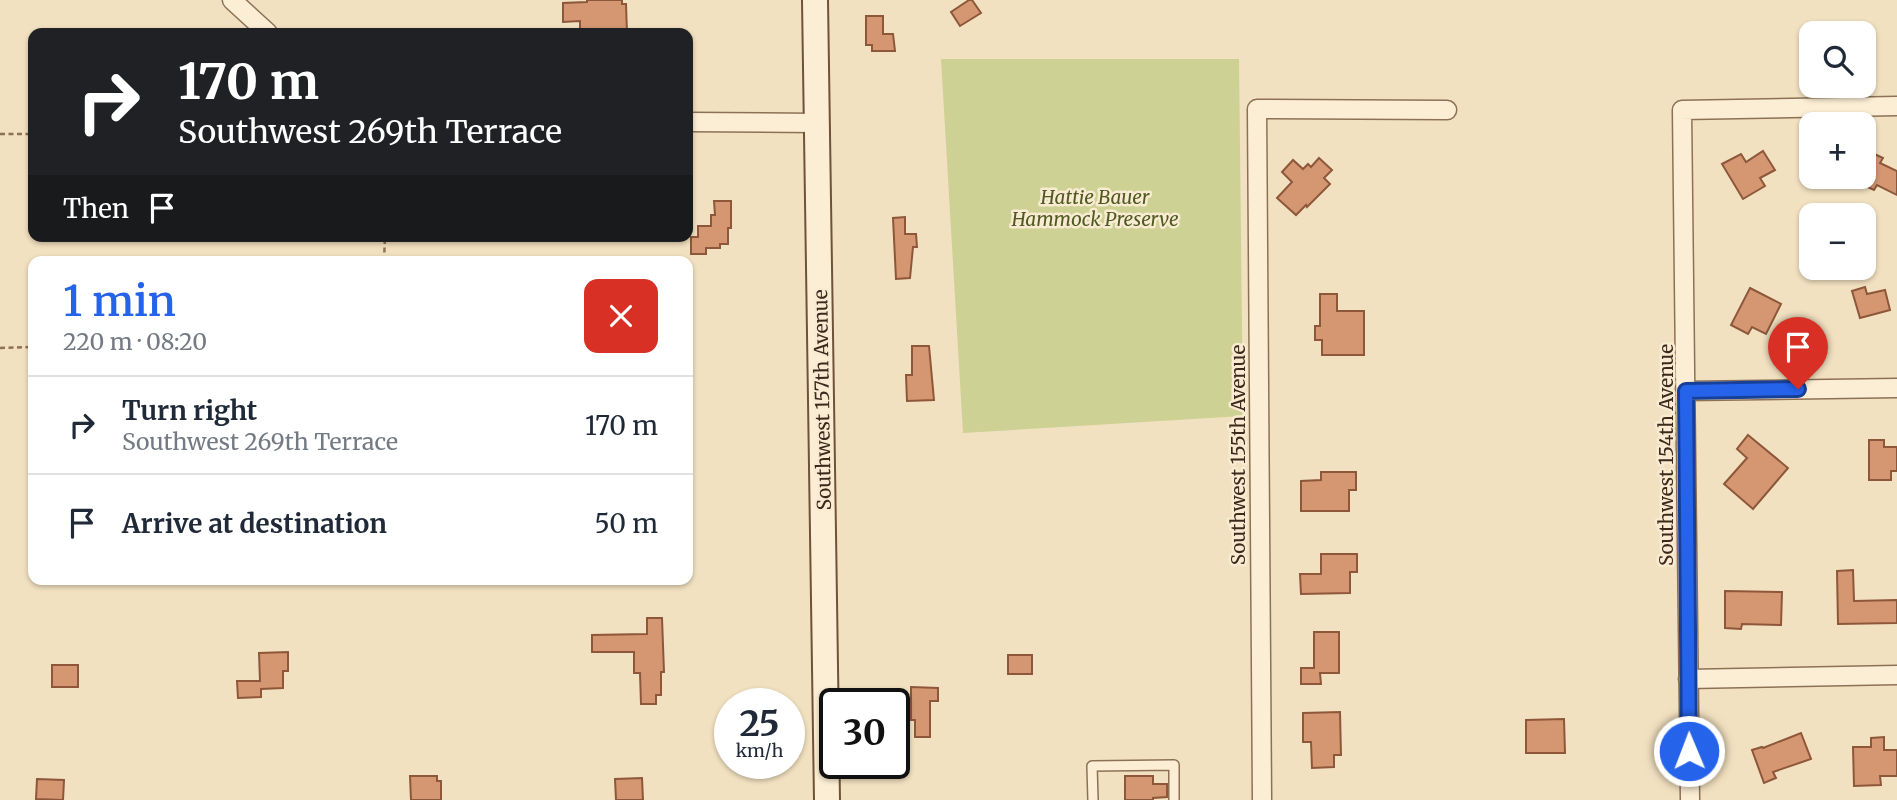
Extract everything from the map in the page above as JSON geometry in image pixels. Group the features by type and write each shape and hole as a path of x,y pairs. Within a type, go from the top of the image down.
{"street":[{"path":"232,0 263,28"},
{"name":"Southwest 157th Avenue","path":"815,0 827,800"},
{"name":"Southwest 154th Avenue","path":"1690,800 1682,110 1897,106"},
{"name":"Southwest 155th Avenue","path":"1262,800 1257,109 1447,110"},
{"path":"693,122 817,123"},
{"path":"1686,391 1897,388"},
{"path":"1688,678 1897,675"}],"lane":[{"path":"1093,800 1092,766 1174,765 1174,800"}],"path":[{"path":"0,134 28,134"},
{"path":"0,348 28,347"}],"green space":[{"name":"Hattie Bauer Hammock Preserve","path":"941,59 1239,59 1243,416 963,433"}],"building":[{"path":"622,0 622,4 626,4 627,28 580,28 580,21 563,22 563,3"},
{"path":"972,0 981,13 960,26 951,12"},
{"path":"866,16 883,16 883,34 893,34 895,51 872,51 872,45 866,45"},
{"path":"1763,151 1775,170 1760,178 1765,186 1743,199 1722,164 1741,154 1746,162"},
{"path":"1876,155 1883,158 1880,163 1897,171 1897,195 1877,185"},
{"path":"1319,158 1332,170 1324,178 1330,184 1296,215 1277,198 1292,182 1282,172 1293,160 1303,169 1308,164 1311,167"},
{"path":"714,201 731,201 728,244 720,244 720,248 706,248 706,254 691,254 691,242 693,237 698,237 698,226 711,226 711,215 715,215"},
{"path":"905,217 905,234 916,234 917,247 913,247 910,278 896,279 893,218"},
{"path":"1865,287 1867,294 1885,290 1890,310 1860,318 1852,291"},
{"path":"1750,288 1781,304 1766,334 1752,327 1748,334 1731,325"},
{"path":"1320,294 1337,294 1337,311 1364,311 1364,355 1322,355 1322,340 1315,340 1315,326 1320,326"},
{"path":"912,346 929,346 934,400 907,401 906,375 912,375"},
{"path":"1748,435 1788,468 1753,509 1724,484 1747,458 1737,449"},
{"path":"1869,440 1884,440 1884,447 1897,447 1897,471 1891,471 1891,480 1869,480"},
{"path":"1321,472 1356,472 1356,490 1349,490 1349,511 1301,511 1301,481 1321,480"},
{"path":"1321,554 1357,554 1357,572 1350,572 1350,593 1301,594 1300,574 1321,574"},
{"path":"1853,570 1854,601 1897,600 1897,623 1838,624 1837,571"},
{"path":"1725,591 1782,592 1781,625 1742,624 1741,629 1725,628"},
{"path":"647,618 662,618 664,672 661,672 661,695 656,695 656,704 641,704 640,673 634,673 634,652 592,652 592,635 647,634"},
{"path":"1314,632 1339,632 1339,673 1320,673 1321,684 1301,684 1301,668 1314,668"},
{"path":"288,652 288,671 283,671 283,688 261,689 261,697 238,698 237,681 260,681 259,653"},
{"path":"1008,655 1032,655 1032,674 1008,674"},
{"path":"52,665 78,665 78,687 52,687"},
{"path":"911,687 938,688 938,701 930,701 930,737 915,737 915,720 911,720"},
{"path":"1340,712 1341,755 1334,755 1334,767 1312,768 1311,742 1303,742 1303,713"},
{"path":"1564,719 1565,753 1526,753 1526,720"},
{"path":"1801,733 1811,759 1773,772 1776,778 1764,783 1752,750"},
{"path":"1884,737 1884,750 1897,750 1897,776 1880,776 1881,785 1854,786 1853,747 1871,747 1871,738"},
{"path":"410,776 437,776 437,781 441,781 441,800 411,800"},
{"path":"1125,776 1153,776 1153,784 1167,784 1167,797 1125,800"},
{"path":"642,778 643,800 616,800 615,779"},
{"path":"37,779 64,780 63,800 36,799"}],"route":[{"path":"1689,751 1686,391 1798,389"}]}
